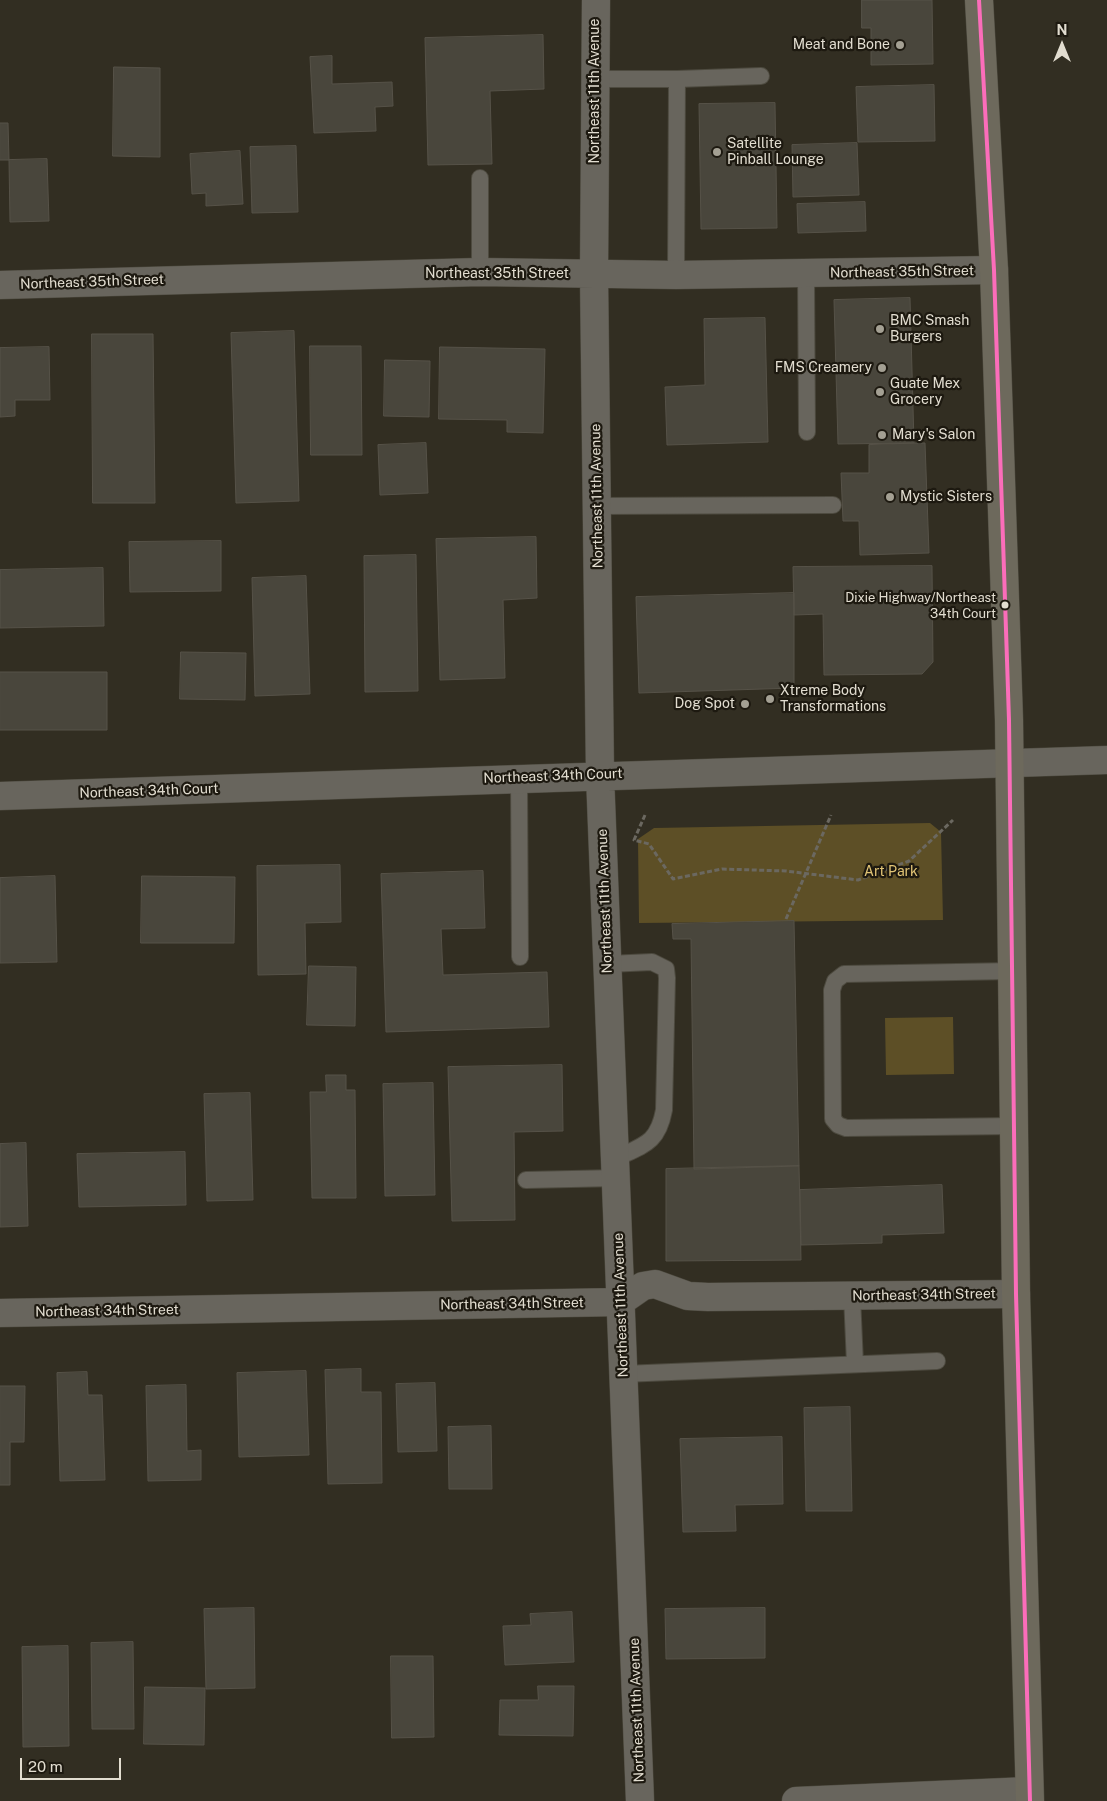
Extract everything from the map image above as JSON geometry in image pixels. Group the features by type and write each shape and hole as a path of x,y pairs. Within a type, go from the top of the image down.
{"main road":[{"path":"980,0 994,270 1010,761 1016,1294 1030,1796"}],"street":[{"name":"Northeast 11th Avenue","path":"596,0 594,275 600,775 640,1801"},
{"name":"Northeast 35th Street","path":"0,285 480,272 676,275 994,270"},
{"name":"Northeast 34th Court","path":"0,796 1010,761 1107,760"},
{"name":"Northeast 34th Street","path":"0,1313 620,1302 643,1286 655,1284 688,1296 698,1297 1016,1294"},
{"path":"812,1801 1030,1796"}],"lane":[{"path":"596,79 761,76"},
{"path":"676,275 677,79"},
{"path":"480,178 480,272"},
{"path":"806,274 807,432"},
{"path":"597,506 833,505"},
{"path":"519,778 520,957"},
{"path":"526,1180 616,1168 655,1138 661,1126 664,1110 668,978 666,968 652,962 608,964"},
{"path":"1013,971 844,974 835,981 832,990 833,1118 838,1125 846,1128 1014,1126"},
{"path":"852,1296 855,1364"},
{"path":"623,1374 937,1361"}],"path":[{"path":"645,815 634,840 649,844 672,879 722,869 805,874 858,880 909,861 953,820"},
{"path":"786,919 831,815"}],"green space":[{"name":"Art Park","path":"930,823 941,832 943,920 639,923 638,839 654,828"},
{"path":"953,1017 954,1074 886,1075 885,1018"}],"building":[{"path":"862,0 932,0 933,64 871,65 871,28 862,28"},
{"path":"543,35 544,89 490,91 492,164 428,165 425,38"},
{"path":"332,56 332,84 392,82 393,106 375,107 376,131 314,133 310,57"},
{"path":"114,67 160,68 160,157 113,156"},
{"path":"934,85 935,141 858,142 856,87"},
{"path":"775,103 777,228 701,229 699,104"},
{"path":"0,123 8,123 9,160 0,160"},
{"path":"857,143 859,195 793,197 792,145"},
{"path":"296,146 298,212 252,213 250,147"},
{"path":"240,151 243,204 206,206 206,193 192,194 190,154"},
{"path":"47,159 49,221 10,222 9,160"},
{"path":"865,202 866,231 798,233 797,204"},
{"path":"910,298 914,443 838,444 834,300"},
{"path":"765,318 768,442 667,445 665,387 705,385 704,319"},
{"path":"294,331 299,501 236,503 231,333"},
{"path":"92,334 153,334 155,503 93,503"},
{"path":"310,346 361,346 362,455 311,455"},
{"path":"49,347 50,400 15,400 15,416 0,417 0,348"},
{"path":"440,347 545,349 543,433 507,432 507,420 439,419"},
{"path":"385,360 430,361 429,417 384,416"},
{"path":"426,443 428,493 380,495 378,445"},
{"path":"925,443 929,553 860,555 859,521 843,521 841,473 869,473 869,445"},
{"path":"536,537 537,598 503,600 505,678 440,680 436,539"},
{"path":"221,541 221,591 130,592 129,542"},
{"path":"416,555 418,691 365,692 364,556"},
{"path":"932,566 933,662 922,674 824,675 823,614 794,615 793,567"},
{"path":"103,568 104,626 0,628 0,570"},
{"path":"306,576 310,694 255,696 252,578"},
{"path":"794,593 794,688 639,693 636,597"},
{"path":"181,652 246,653 245,700 180,699"},
{"path":"0,672 107,672 107,730 0,730"},
{"path":"340,865 341,922 305,923 306,974 258,975 257,866"},
{"path":"483,871 485,928 441,929 443,975 547,972 549,1027 386,1032 381,874"},
{"path":"55,876 57,962 0,963 0,878"},
{"path":"142,876 235,877 234,943 141,943"},
{"path":"794,921 799,1166 694,1169 691,939 673,939 672,924"},
{"path":"309,966 356,967 355,1026 307,1025"},
{"path":"562,1065 563,1131 514,1132 515,1220 452,1221 448,1067"},
{"path":"326,1075 346,1075 346,1090 355,1090 356,1198 312,1198 310,1092 326,1092"},
{"path":"433,1083 435,1195 385,1196 383,1084"},
{"path":"250,1093 253,1200 207,1201 204,1094"},
{"path":"26,1143 28,1226 0,1227 0,1144"},
{"path":"185,1152 186,1205 79,1207 77,1154"},
{"path":"799,1166 801,1260 666,1261 666,1169"},
{"path":"942,1185 944,1233 882,1235 882,1243 801,1245 800,1190"},
{"path":"361,1369 361,1392 381,1392 382,1483 328,1484 325,1370"},
{"path":"306,1371 309,1455 239,1457 237,1373"},
{"path":"87,1372 88,1395 102,1395 105,1480 60,1481 57,1373"},
{"path":"435,1383 437,1451 398,1452 396,1384"},
{"path":"186,1385 187,1451 201,1450 201,1480 148,1481 146,1386"},
{"path":"0,1386 25,1386 24,1442 10,1442 10,1485 0,1485"},
{"path":"850,1407 852,1511 806,1511 804,1408"},
{"path":"491,1426 492,1489 449,1489 448,1427"},
{"path":"782,1437 783,1504 735,1505 736,1531 683,1532 680,1439"},
{"path":"254,1608 255,1688 206,1689 204,1609"},
{"path":"765,1608 765,1658 666,1659 665,1609"},
{"path":"572,1612 574,1662 505,1665 503,1626 531,1625 530,1614"},
{"path":"133,1642 134,1729 92,1729 91,1643"},
{"path":"68,1646 69,1746 23,1747 22,1647"},
{"path":"391,1656 433,1656 434,1737 392,1738"},
{"path":"538,1686 574,1686 573,1736 499,1735 500,1700 538,1700"},
{"path":"145,1687 205,1688 204,1745 144,1744"}],"transit line":[{"path":"979,0 994,270 1009,720 1016,1294 1030,1801"}],"place":[{"name":"Meat and Bone","path":"900,45"},
{"name":"Satellite Pinball Lounge","path":"717,152"},
{"name":"BMC Smash Burgers","path":"880,329"},
{"name":"FMS Creamery","path":"882,368"},
{"name":"Guate Mex Grocery","path":"880,392"},
{"name":"Mary's Salon","path":"882,435"},
{"name":"Mystic Sisters","path":"890,497"},
{"name":"Dixie Highway/Northeast 34th Court","path":"1005,605"},
{"name":"Xtreme Body Transformations","path":"770,699"},
{"name":"Dog Spot","path":"745,704"}]}
